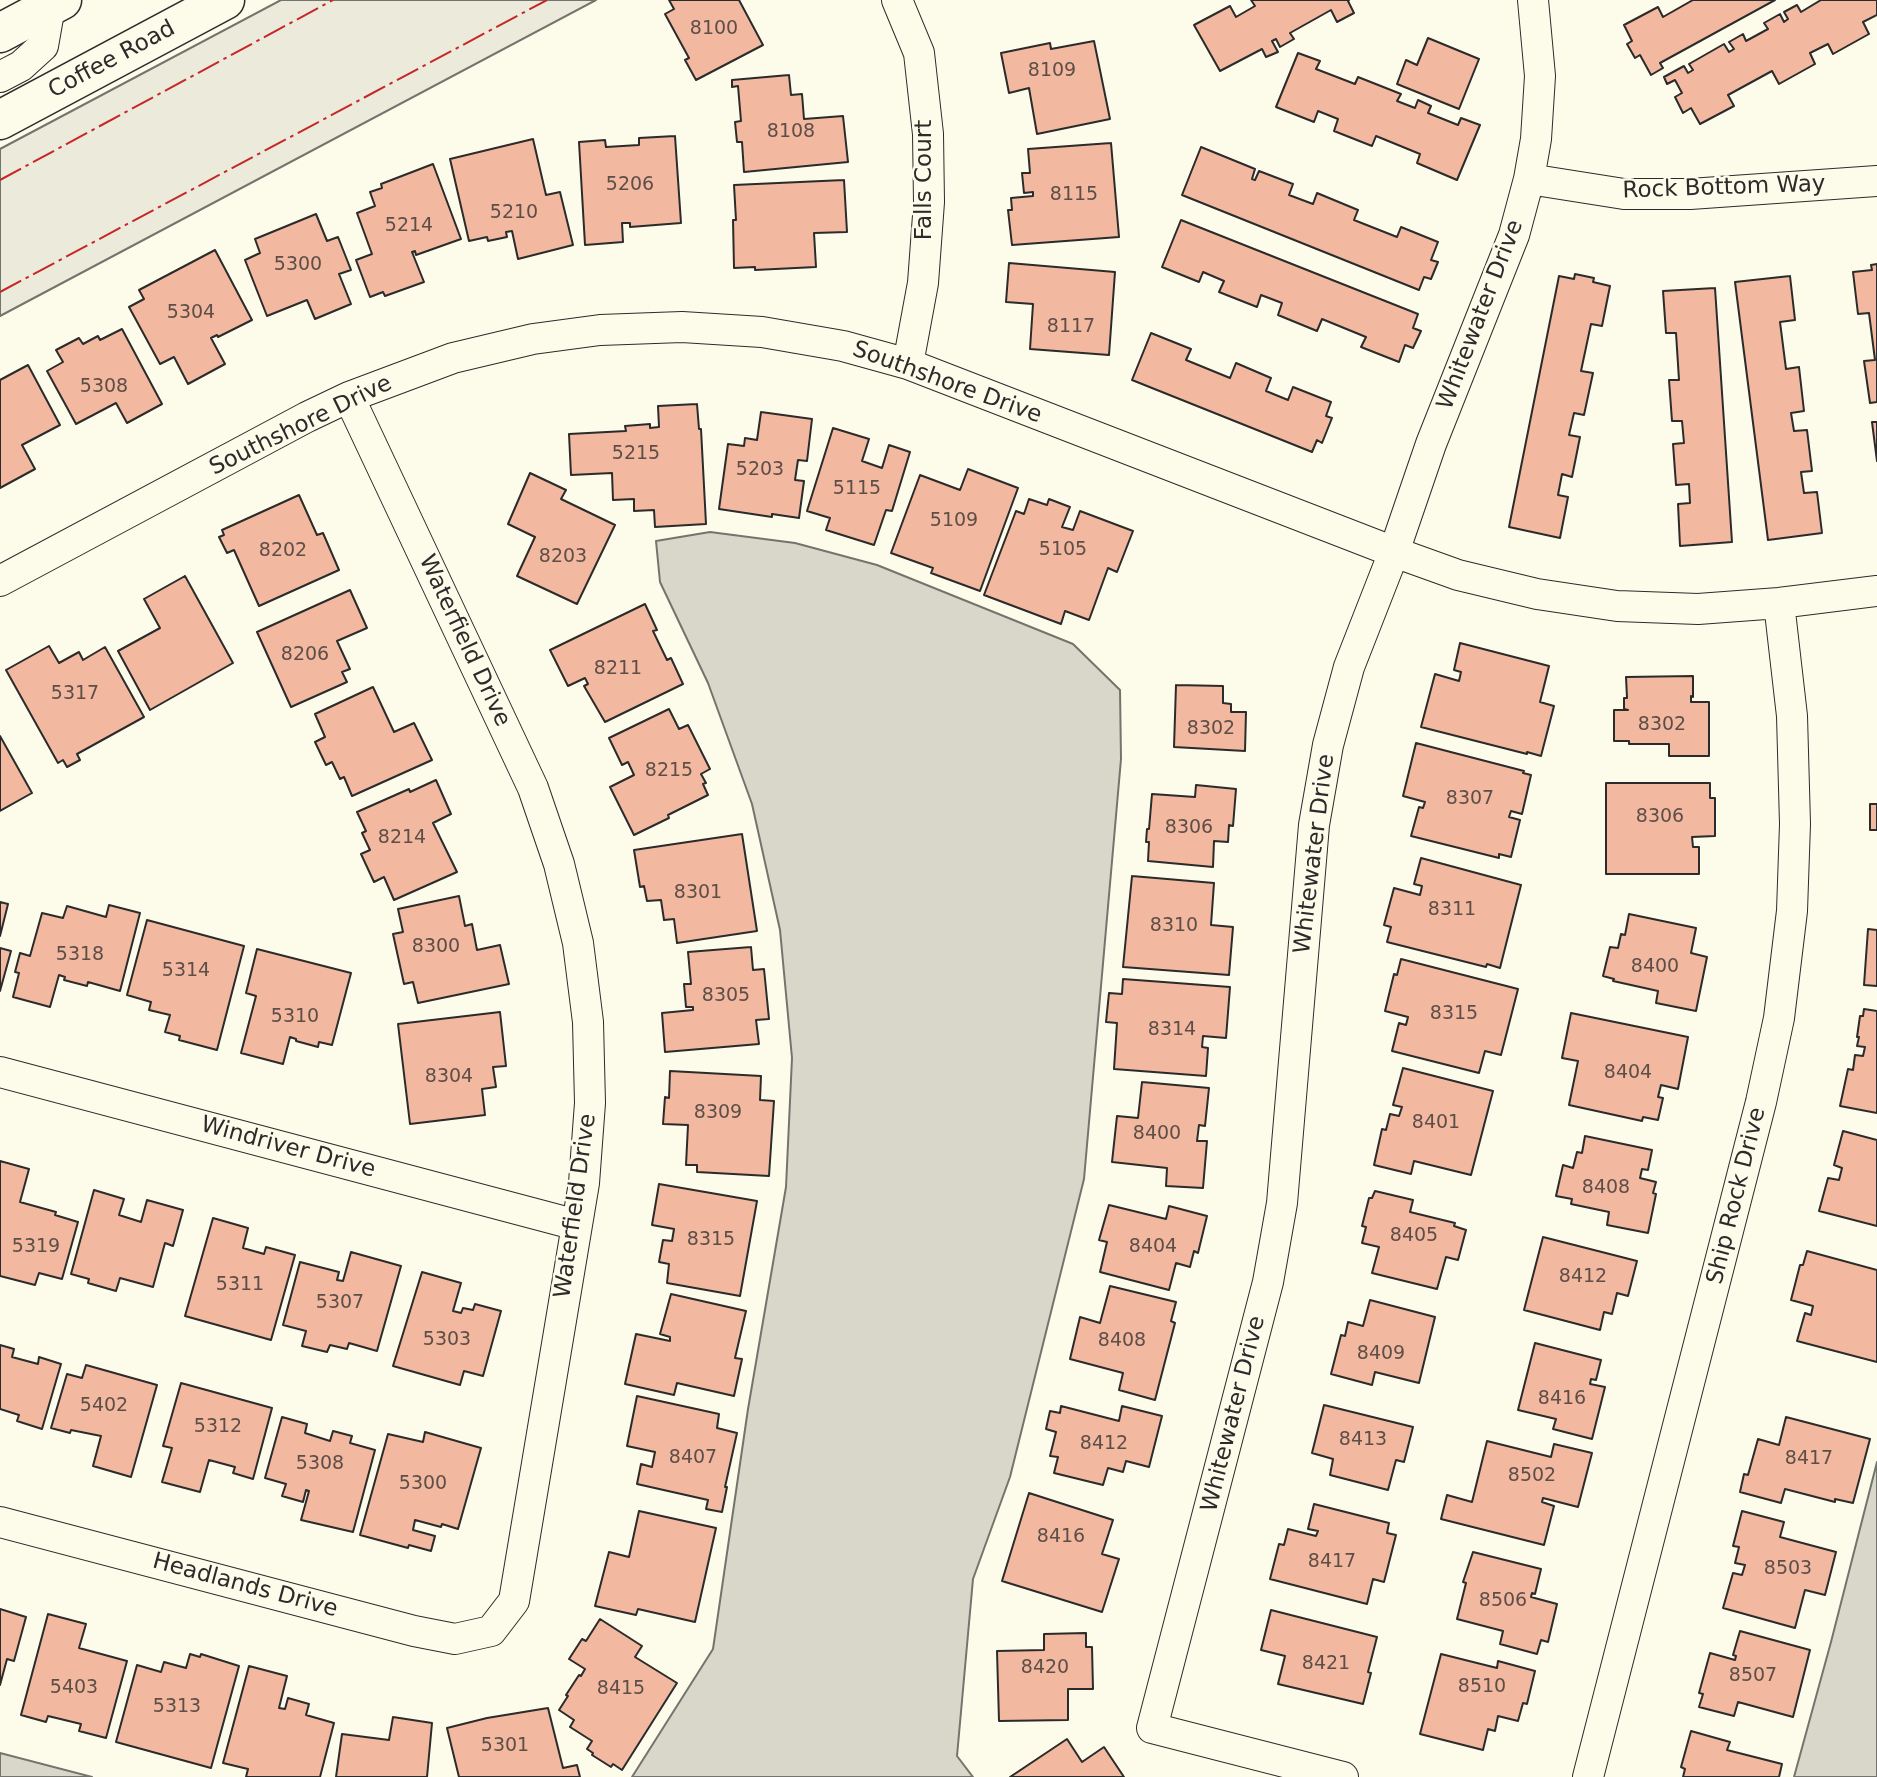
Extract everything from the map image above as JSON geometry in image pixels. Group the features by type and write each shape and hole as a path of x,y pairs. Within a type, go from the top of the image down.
{"main road":[{"name":"Coffee Road","path":"0,120 225,0"},
{"path":"0,33 53,2"}],"street":[{"name":"Falls Court","path":"897,0 919,53 928,134 929,202 923,283 908,364"},
{"name":"Whitewater Drive","path":"1343,1777 1153,1728 1268,1282 1280,1216 1314,825 1328,745 1349,667 1394,552 1431,444 1514,235 1529,179 1536,139 1540,76 1533,0"},
{"path":"0,77 21,66 43,46 53,2"},
{"name":"Rock Bottom Way","path":"1529,179 1624,194 1690,194 1877,181"},
{"name":"Southshore Drive","path":"0,581 349,397 453,358 533,339 600,330 681,327 762,332 843,346 908,364 1394,552 1458,575 1537,594 1617,606 1698,609 1779,603 1877,591"},
{"name":"Waterfield Drive","path":"349,397 533,788 559,864 578,943 588,1022 590,1103 584,1183 514,1601 491,1631"},
{"name":"Ship Rock Drive","path":"1588,1777 1761,1102 1779,1018 1792,911 1795,824 1792,716 1779,603"},
{"name":"Windriver Drive","path":"0,1072 577,1224"},
{"name":"Headlands Drive","path":"0,1522 414,1631 456,1639 491,1631"}],"shaded area":[{"path":"281,0 596,0 0,316 0,149"},
{"path":"710,532 795,543 877,565 1073,644 1120,690 1121,759 1084,1179 1010,1477 973,1579 957,1756 973,1777 632,1777 713,1649 748,1409 786,1187 792,1058 780,930 752,804 708,683 660,582 656,541"},
{"path":"1877,1462 1877,1777 1794,1777 1831,1642"},
{"path":"0,1753 92,1777 0,1777"}],"building":[{"path":"669,0 739,0 763,45 696,80 685,60 689,58 665,14 674,9"},
{"path":"1251,0 1349,0 1354,13 1337,22 1331,10 1290,33 1294,39 1280,47 1276,39 1272,41 1278,52 1266,57 1262,49 1220,71 1194,25 1230,6 1236,17 1255,6"},
{"path":"1693,0 1775,0 1660,63 1663,68 1651,75 1640,55 1635,58 1627,44 1632,41 1624,25 1658,7 1663,17"},
{"path":"1821,0 1877,0 1877,15 1863,22 1869,34 1833,54 1828,44 1810,53 1815,64 1779,84 1772,71 1728,95 1734,106 1700,124 1691,108 1683,113 1675,97 1682,93 1675,80 1667,84 1664,77 1684,66 1688,73 1693,70 1689,64 1724,44 1729,52 1734,49 1729,42 1743,34 1746,41 1768,29 1764,23 1780,14 1784,22 1788,19 1784,12 1797,5 1801,12"},
{"path":"1428,38 1479,59 1459,109 1397,84 1406,60 1417,65"},
{"path":"1094,41 1110,119 1037,134 1029,88 1009,93 1001,53 1050,43 1051,49"},
{"path":"1298,53 1320,61 1316,69 1355,84 1358,77 1401,94 1397,101 1415,108 1418,100 1431,106 1428,113 1458,125 1461,118 1480,125 1457,180 1417,163 1420,154 1376,136 1372,146 1334,131 1338,119 1318,111 1314,122 1276,107"},
{"path":"789,75 791,95 802,94 804,119 843,116 848,162 744,172 742,142 737,142 735,122 741,121 738,86 732,87 732,80"},
{"path":"675,136 681,223 630,227 630,223 622,223 623,242 585,245 579,142 605,140 606,147 639,145 639,138"},
{"path":"533,139 546,195 560,192 573,245 518,259 512,231 506,232 507,237 469,241 450,159"},
{"path":"1111,143 1119,237 1012,245 1008,210 1012,210 1011,198 1033,196 1033,192 1024,193 1022,173 1030,173 1028,149"},
{"path":"1201,147 1255,169 1252,179 1255,180 1259,171 1293,184 1289,195 1313,204 1317,193 1358,210 1354,220 1397,237 1401,227 1438,242 1431,260 1438,262 1431,279 1424,277 1419,290 1182,195"},
{"path":"433,164 461,239 416,255 415,251 412,252 424,282 385,296 383,292 370,297 356,260 372,254 357,213 375,206 370,192 382,188 381,184"},
{"path":"844,180 847,232 814,233 816,267 755,270 755,267 734,268 734,185"},
{"path":"316,214 327,241 338,237 351,270 339,274 351,304 315,319 307,300 267,316 245,260 260,253 255,239"},
{"path":"1181,220 1418,314 1413,328 1421,331 1413,348 1405,345 1399,362 1361,347 1366,337 1322,319 1317,331 1278,315 1282,303 1261,295 1257,307 1219,292 1224,281 1203,272 1199,282 1162,267"},
{"path":"215,250 252,320 211,338 225,364 188,384 174,357 160,364 129,307 144,299 139,290"},
{"path":"1009,263 1115,272 1109,355 1030,349 1033,304 1006,302"},
{"path":"1877,264 1877,402 1870,403 1864,361 1875,360 1869,313 1858,314 1853,272 1872,270 1871,265"},
{"path":"1575,274 1594,278 1593,282 1610,286 1602,326 1591,324 1581,371 1593,373 1584,415 1574,413 1569,435 1580,437 1572,477 1562,474 1558,495 1568,497 1560,538 1509,527 1559,276 1574,279"},
{"path":"1790,276 1795,320 1780,322 1786,369 1799,367 1804,411 1791,413 1794,431 1807,430 1812,471 1801,472 1804,493 1817,492 1822,533 1768,540 1735,282"},
{"path":"1715,288 1732,542 1680,546 1678,504 1690,503 1689,484 1676,485 1673,444 1684,443 1682,421 1672,421 1669,380 1679,380 1676,333 1666,333 1663,291"},
{"path":"122,329 162,404 127,423 116,403 76,424 47,371 63,362 56,350 79,338 83,344 98,336 100,340"},
{"path":"1151,333 1191,349 1186,360 1230,378 1236,363 1271,378 1266,391 1288,400 1293,387 1331,402 1326,416 1332,418 1322,443 1317,440 1312,452 1132,380"},
{"path":"28,365 60,425 22,445 35,469 0,488 0,380"},
{"path":"697,404 701,429 706,524 655,527 654,510 634,511 634,499 613,500 612,473 571,475 569,434 626,431 625,426 650,424 650,428 659,427 658,406"},
{"path":"761,412 812,419 807,461 798,460 795,480 804,481 799,518 719,509 728,444 744,446 745,438 757,440"},
{"path":"1872,422 1877,422 1877,461"},
{"path":"833,428 869,439 862,461 882,468 889,445 910,452 892,511 886,510 874,545 826,530 830,518 807,511"},
{"path":"968,469 1018,488 980,591 931,573 933,568 891,553 920,475 960,490"},
{"path":"530,473 566,490 561,499 615,525 577,604 517,576 535,537 508,524"},
{"path":"299,495 317,535 323,533 339,570 259,606 234,550 227,553 219,537 224,535 222,530"},
{"path":"1029,499 1047,505 1049,499 1070,507 1062,527 1073,530 1080,511 1133,531 1117,572 1108,568 1089,620 1065,611 1061,624 984,595 1016,511 1024,514"},
{"path":"185,576 233,663 150,710 118,651 160,628 144,599"},
{"path":"350,590 367,628 337,641 350,669 342,672 347,682 291,707 257,632"},
{"path":"645,604 657,630 653,631 667,660 671,658 683,684 605,722 584,686 588,684 585,678 568,686 550,650"},
{"path":"1460,643 1549,666 1540,702 1554,706 1541,756 1421,727 1435,674 1459,681 1461,672 1454,670"},
{"path":"49,646 59,663 79,652 83,660 105,647 144,717 77,754 80,760 67,767 63,760 58,763 6,670"},
{"path":"1693,676 1691,702 1709,702 1709,756 1669,756 1669,744 1629,744 1629,741 1614,741 1614,710 1628,710 1624,709 1624,698 1627,698 1626,677"},
{"path":"1176,685 1223,686 1223,703 1231,704 1231,712 1246,712 1245,751 1174,747"},
{"path":"373,687 394,732 414,723 432,760 352,796 344,777 340,779 332,762 326,765 315,742 325,737 315,714"},
{"path":"669,709 679,729 688,725 710,769 701,774 708,795 634,835 610,787 634,775 628,762 622,765 609,738"},
{"path":"0,736 32,793 0,811"},
{"path":"1416,743 1531,775 1522,814 1511,811 1509,817 1520,820 1511,857 1499,854 1499,858 1411,836 1419,807 1423,808 1425,802 1403,796"},
{"path":"436,780 451,814 433,823 457,872 394,900 384,877 374,882 361,854 370,850 362,833 366,831 357,812"},
{"path":"1606,783 1710,783 1710,798 1715,798 1715,836 1692,837 1693,847 1699,847 1699,874 1606,874"},
{"path":"1196,785 1236,789 1233,826 1229,825 1228,842 1214,841 1213,867 1148,861 1149,842 1146,842 1152,794 1195,797"},
{"path":"1870,804 1877,804 1877,830 1870,830"},
{"path":"742,834 757,931 677,943 674,919 664,920 661,900 647,901 644,886 640,887 634,850"},
{"path":"1421,858 1521,885 1500,968 1487,964 1486,967 1387,942 1391,927 1384,925 1394,888 1420,895 1422,886 1414,884"},
{"path":"1132,876 1214,883 1211,925 1233,927 1229,975 1123,967"},
{"path":"459,896 465,926 472,924 477,950 500,945 509,984 418,1003 413,982 404,984 393,934 403,932 398,909"},
{"path":"0,902 8,904 0,936"},
{"path":"109,905 140,913 120,991 88,982 87,986 64,980 65,977 59,975 50,1007 13,997 19,973 15,972 20,953 30,956 42,913 63,918 67,906 106,917"},
{"path":"1629,914 1696,928 1691,953 1707,957 1696,1011 1656,1003 1658,991 1613,981 1614,979 1603,976 1610,947 1618,948 1621,934 1625,935"},
{"path":"147,920 244,946 217,1050 179,1040 180,1036 165,1032 170,1015 149,1010 151,1002 127,995"},
{"path":"1868,929 1877,930 1877,986 1864,985"},
{"path":"751,947 753,970 764,969 769,1019 756,1020 759,1044 665,1052 662,1013 693,1010 693,1007 686,1007 684,984 691,984 688,952"},
{"path":"0,948 11,951 0,991"},
{"path":"257,949 351,973 332,1045 319,1042 318,1047 290,1037 283,1064 241,1053 256,996 246,993"},
{"path":"1401,959 1518,989 1501,1055 1485,1051 1479,1073 1392,1051 1399,1023 1406,1025 1408,1017 1385,1011 1394,974 1397,975"},
{"path":"1123,979 1230,987 1226,1038 1203,1036 1202,1047 1208,1048 1206,1076 1114,1069 1117,1023 1106,1022 1109,993 1122,994"},
{"path":"1864,1009 1877,1011 1877,1113 1840,1106 1848,1069 1853,1070 1855,1055 1863,1056 1865,1047 1857,1046 1857,1037 1860,1016 1863,1016"},
{"path":"500,1012 506,1066 493,1067 496,1087 482,1089 485,1115 410,1124 398,1024"},
{"path":"1571,1013 1688,1037 1678,1089 1661,1085 1658,1097 1663,1098 1658,1120 1643,1117 1642,1121 1569,1105 1578,1061 1562,1058"},
{"path":"1403,1068 1493,1091 1471,1175 1414,1161 1411,1174 1374,1165 1382,1129 1386,1130 1390,1114 1399,1116 1402,1107 1393,1105"},
{"path":"670,1071 761,1076 760,1100 774,1101 769,1176 697,1172 697,1165 686,1165 688,1125 663,1124 665,1097 669,1098"},
{"path":"1142,1082 1209,1088 1205,1126 1199,1125 1197,1141 1207,1141 1203,1188 1166,1186 1167,1168 1112,1162 1117,1116 1138,1118"},
{"path":"1843,1131 1877,1140 1877,1226 1819,1211 1828,1178 1839,1180 1842,1168 1834,1165"},
{"path":"1585,1136 1652,1150 1648,1170 1642,1169 1640,1178 1656,1182 1648,1233 1607,1225 1609,1212 1571,1204 1572,1199 1556,1196 1563,1165 1573,1168 1577,1152 1582,1153"},
{"path":"0,1161 29,1169 20,1202 56,1212 55,1215 78,1222 62,1279 39,1273 35,1285 0,1276"},
{"path":"659,1184 757,1201 740,1296 667,1283 669,1264 659,1262 663,1240 672,1241 674,1229 652,1225"},
{"path":"94,1190 124,1199 119,1215 141,1222 147,1200 183,1210 173,1246 165,1243 153,1287 120,1278 116,1291 88,1283 89,1279 71,1274"},
{"path":"1375,1191 1413,1200 1410,1212 1455,1223 1454,1226 1466,1230 1458,1260 1446,1257 1437,1289 1372,1273 1379,1247 1362,1243 1366,1227 1362,1226 1369,1198 1372,1198"},
{"path":"1109,1205 1166,1219 1169,1206 1207,1216 1198,1253 1194,1251 1190,1267 1176,1263 1169,1290 1100,1272 1107,1242 1099,1240"},
{"path":"213,1218 248,1228 243,1248 264,1254 266,1247 295,1255 271,1340 185,1316"},
{"path":"1543,1237 1637,1261 1628,1296 1617,1293 1612,1314 1604,1312 1600,1330 1524,1310"},
{"path":"1807,1251 1877,1270 1877,1362 1797,1341 1805,1313 1811,1315 1813,1306 1791,1300 1800,1265 1803,1265"},
{"path":"351,1252 401,1266 377,1351 349,1343 347,1349 330,1345 327,1352 302,1346 306,1331 283,1325 300,1262 339,1272 337,1280 343,1281"},
{"path":"422,1272 461,1283 453,1311 461,1313 463,1308 473,1310 475,1304 501,1311 483,1376 464,1371 460,1385 393,1366"},
{"path":"1110,1286 1176,1302 1171,1321 1175,1323 1155,1400 1119,1390 1123,1373 1070,1359 1080,1317 1100,1323"},
{"path":"671,1294 746,1311 735,1358 742,1359 734,1396 677,1383 674,1395 625,1384 636,1334 670,1341 670,1337 660,1334"},
{"path":"1370,1300 1435,1317 1419,1383 1375,1372 1372,1385 1331,1374 1341,1335 1345,1336 1348,1322 1363,1326"},
{"path":"1535,1343 1601,1360 1596,1380 1591,1379 1590,1384 1605,1387 1592,1439 1553,1429 1556,1419 1518,1410"},
{"path":"0,1345 14,1349 12,1357 38,1364 39,1357 61,1364 42,1429 17,1421 19,1415 0,1409"},
{"path":"86,1365 157,1385 131,1477 93,1466 101,1436 51,1428 67,1374 82,1378"},
{"path":"181,1383 272,1408 253,1479 233,1473 235,1467 209,1460 200,1492 162,1482 172,1448 163,1446"},
{"path":"637,1396 719,1414 717,1428 737,1433 722,1512 706,1509 708,1500 637,1484 641,1464 652,1467 655,1452 627,1446"},
{"path":"1324,1405 1413,1427 1404,1462 1396,1460 1388,1490 1330,1475 1333,1459 1312,1453"},
{"path":"1061,1406 1119,1421 1122,1406 1162,1416 1149,1467 1126,1461 1123,1472 1108,1468 1103,1485 1054,1473 1058,1457 1050,1456 1056,1432 1046,1429 1050,1411 1060,1413"},
{"path":"282,1417 307,1424 305,1433 330,1441 333,1431 352,1436 350,1443 375,1450 353,1532 301,1520 309,1491 306,1490 303,1502 282,1496 286,1484 265,1478"},
{"path":"1786,1417 1870,1439 1853,1503 1835,1499 1835,1502 1785,1489 1781,1503 1740,1492 1744,1474 1748,1475 1758,1439 1779,1445"},
{"path":"425,1432 481,1448 458,1529 415,1520 413,1530 435,1536 431,1551 409,1545 408,1548 360,1535 388,1434 423,1442"},
{"path":"1487,1441 1551,1457 1554,1444 1592,1453 1578,1507 1543,1498 1542,1502 1554,1506 1544,1545 1441,1519 1447,1495 1472,1502"},
{"path":"1029,1493 1113,1520 1102,1554 1119,1559 1102,1612 1002,1581"},
{"path":"1314,1504 1389,1523 1387,1533 1396,1535 1384,1582 1373,1579 1367,1604 1270,1579 1279,1544 1284,1545 1288,1529 1316,1536 1318,1531 1308,1529"},
{"path":"639,1511 716,1528 695,1622 638,1609 636,1615 595,1606 609,1552 629,1557"},
{"path":"1742,1511 1784,1522 1780,1537 1836,1552 1825,1595 1805,1590 1795,1628 1723,1608 1733,1573 1742,1575 1745,1565 1735,1563 1739,1547 1733,1546"},
{"path":"1473,1552 1541,1569 1535,1594 1532,1593 1531,1597 1557,1604 1548,1642 1541,1640 1537,1654 1500,1644 1503,1631 1457,1619 1466,1583 1463,1582"},
{"path":"0,1609 26,1617 14,1661 7,1659 0,1685"},
{"path":"1271,1610 1377,1637 1363,1704 1278,1684 1285,1656 1261,1650"},
{"path":"48,1614 86,1624 79,1648 127,1661 106,1738 79,1731 81,1724 48,1716 46,1722 21,1715"},
{"path":"600,1619 642,1646 635,1657 677,1683 622,1770 613,1764 611,1767 592,1755 587,1749 592,1741 570,1727 574,1720 559,1710 568,1696 566,1695 585,1669 569,1659 582,1639 586,1641"},
{"path":"1740,1631 1810,1650 1793,1717 1738,1702 1734,1716 1699,1707 1703,1694 1699,1693 1710,1653 1735,1660 1736,1656 1733,1655"},
{"path":"1086,1633 1086,1647 1092,1647 1093,1689 1068,1689 1068,1720 999,1721 997,1651 1044,1650 1044,1634"},
{"path":"190,1654 200,1657 201,1654 239,1666 211,1768 116,1742 137,1665 161,1672 164,1662 186,1668"},
{"path":"1441,1654 1497,1668 1498,1661 1535,1671 1527,1704 1523,1703 1518,1721 1498,1716 1495,1731 1488,1729 1483,1750 1420,1734"},
{"path":"249,1666 287,1676 279,1708 285,1709 288,1698 309,1704 306,1715 334,1723 320,1777 246,1777 248,1769 223,1763"},
{"path":"548,1708 563,1768 577,1765 580,1777 459,1777 447,1728"},
{"path":"393,1717 432,1723 427,1777 336,1777 342,1734 389,1740"},
{"path":"1691,1731 1730,1742 1727,1750 1782,1764 1779,1777 1683,1777 1685,1769 1681,1767"},
{"path":"1067,1739 1082,1762 1104,1747 1124,1777 1010,1777"}],"power":[{"path":"0,180 333,0"},
{"path":"0,292 547,0"}]}
